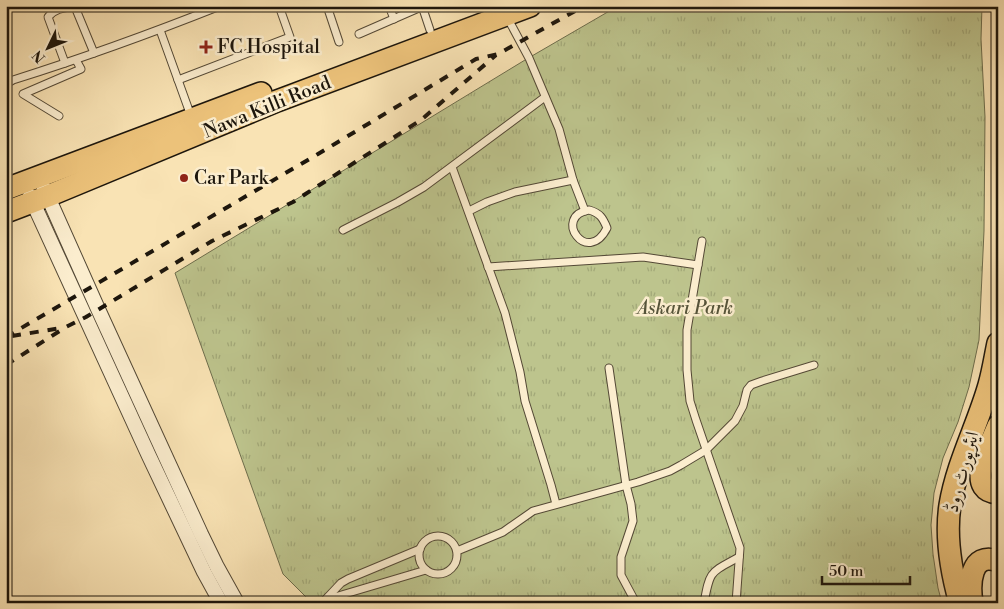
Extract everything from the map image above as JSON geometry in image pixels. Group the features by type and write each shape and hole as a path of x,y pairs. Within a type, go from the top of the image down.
{"main road":[{"name":"Nawa Killi Road","path":"22,183 430,30 499,11 530,6"},
{"name":"Nawa Killi Road","path":"6,212 499,11"},
{"name":"ایئرپورٹ روڈ","path":"960,603 954,580 948,539 950,505 989,385 998,343"},
{"path":"998,426 983,460 980,475 986,489 990,492 998,493"},
{"path":"972,603 972,575 974,568 983,560 998,560"}],"street":[{"path":"22,183 40,199 94,302 205,542 237,603"},
{"path":"40,199 149,456 204,572 221,603"}],"lane":[{"path":"6,84 160,30 220,6"},
{"path":"178,80 290,38 279,6"},
{"path":"327,6 339,42"},
{"path":"390,6 394,19"},
{"path":"359,34 421,6 430,30"},
{"path":"65,64 48,17 51,13 65,7 75,7 94,53"},
{"path":"499,11 530,58 559,129 573,180 585,211"},
{"path":"160,30 192,119"},
{"path":"59,116 23,94 81,69 76,60"},
{"path":"343,230 424,187 545,96"},
{"path":"452,167 505,312 525,401 556,504"},
{"path":"468,211 514,192 573,180"},
{"path":"585,211 594,211 601,216 607,228 601,238 595,242 586,243 581,240 576,236 573,228 573,221 576,215 585,211"},
{"path":"702,241 687,330 687,370 690,401 740,548 736,603"},
{"path":"488,267 642,257 698,265"},
{"path":"457,551 503,532 533,511 670,471 706,450 736,421 743,406 747,390 751,385 814,365"},
{"path":"609,368 632,520 621,557 621,575 636,603"},
{"path":"434,536 443,536 456,547 458,556 456,564 442,574 434,574 426,570 421,563 420,549 426,540 434,536"},
{"path":"324,602 341,583 348,579 420,549"},
{"path":"704,603 707,586 714,570 739,557"},
{"path":"324,602 426,570"}],"green space":[{"name":"Askari Park","path":"618,6 982,6 981,39 985,117 984,231 979,340 969,387 958,422 943,458 934,493 931,525 933,554 942,603 312,603 283,574 175,273 525,60"}],"railway":[{"path":"6,337 476,59 498,54 584,6"},
{"path":"6,365 66,327 86,317 212,241 293,202 421,120 496,55"},
{"path":"12,336 61,328"}],"place":[{"name":"FC Hospital","path":"206,47"},
{"name":"Car Park","path":"184,178"}]}
